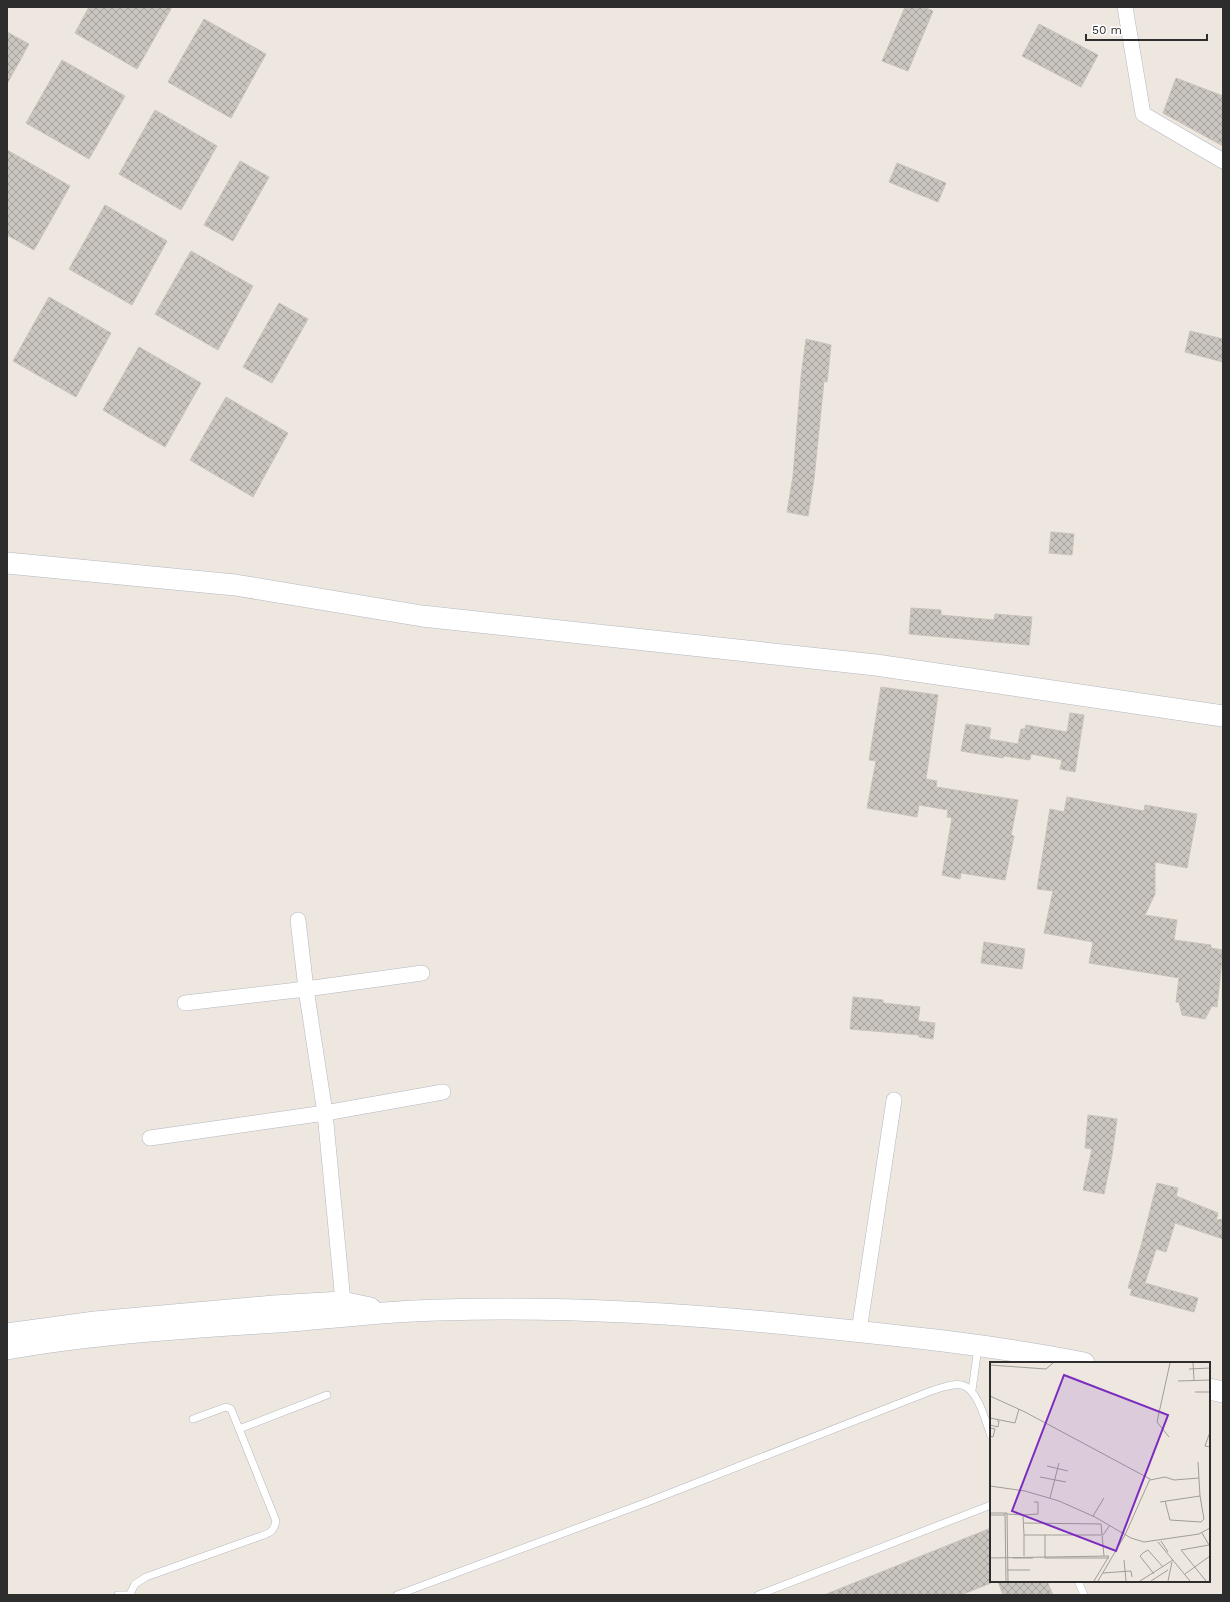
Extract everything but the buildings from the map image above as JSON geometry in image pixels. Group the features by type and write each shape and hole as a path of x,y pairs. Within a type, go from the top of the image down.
{"main road":[{"path":"7,563 235,585 422,616 876,665 1223,716"},
{"path":"7,1334 41,1328 160,1315 344,1310 388,1312 541,1309 656,1313 859,1331 978,1352 1072,1362"},
{"path":"7,1349 54,1340 344,1310"},
{"path":"1210,1389 1223,1392"}],"street":[{"path":"1125,7 1143,114 1223,161"},
{"path":"298,920 306,989 325,1113 344,1310"},
{"path":"185,1002 306,989 422,972"},
{"path":"150,1138 325,1113 444,1092"},
{"path":"859,1331 894,1100"}],"lane":[{"path":"978,1352 972,1390 990,1434"},
{"path":"397,1595 657,1498 931,1391 950,1385 963,1385 972,1390"},
{"path":"239,1429 327,1395"},
{"path":"118,1595 130,1595 135,1584 146,1577 261,1536 275,1528 276,1521 231,1410 226,1407 193,1419"},
{"path":"758,1595 990,1505"},
{"path":"1078,1582 1084,1595"}]}
